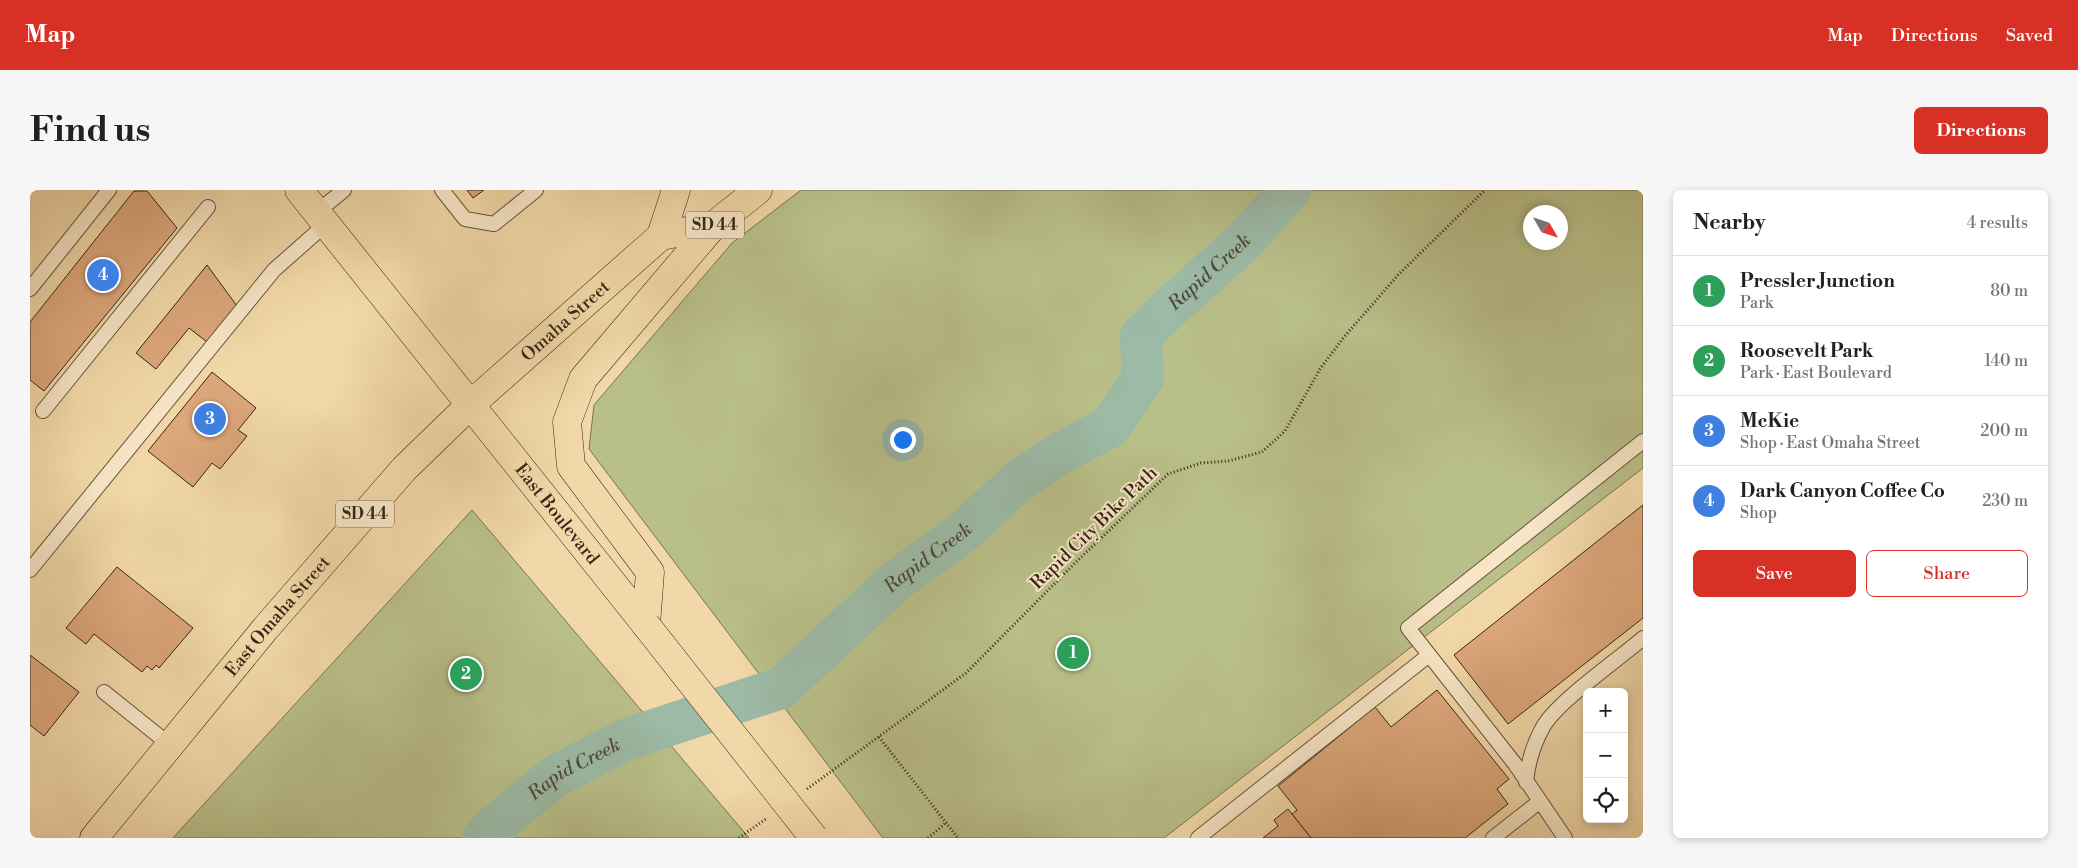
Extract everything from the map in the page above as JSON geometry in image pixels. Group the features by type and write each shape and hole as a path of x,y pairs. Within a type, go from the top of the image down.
{"main road":[{"name":"East Boulevard","path":"298,190 814,838"},
{"name":"SD 44","path":"676,190 661,236 713,226 758,190"},
{"path":"646,625 650,572 571,466 567,422 583,380 713,226"},
{"name":"Omaha Street","path":"470,405 661,236"},
{"name":"East Omaha Street","path":"94,838 265,628 404,469 470,405"}],"lane":[{"path":"30,289 110,190"},
{"path":"30,570 274,270 322,218 344,190"},
{"path":"442,190 465,219 494,224 536,190"},
{"path":"43,411 208,206"},
{"path":"1565,838 1526,782 1408,628 1643,441"},
{"path":"1526,782 1529,757 1544,726 1572,697 1643,638"},
{"path":"1198,838 1429,655"},
{"path":"104,692 170,745"},
{"path":"1493,838 1539,802"}],"path":[{"name":"Rapid City Bike Path","path":"801,793 966,673 1073,565 1168,474 1201,463 1228,461 1262,452 1285,431 1320,369 1344,337 1398,274 1485,190"},
{"path":"879,737 958,838"},
{"path":"740,838 770,816"},
{"path":"928,838 947,822"}],"green space":[{"path":"801,190 1643,190 1643,468 1164,838 883,838 589,449 594,405 732,243"},
{"path":"472,510 749,838 173,838"}],"building":[{"path":"467,190 484,190 473,198"},
{"path":"134,191 147,191 177,228 44,391 30,380 30,322"},
{"path":"207,265 237,306 207,342 189,328 156,369 136,353"},
{"path":"212,372 256,408 238,430 247,436 220,469 212,463 193,487 148,451"},
{"path":"1643,505 1643,618 1508,724 1454,655"},
{"path":"117,567 193,628 159,668 156,665 152,670 147,666 142,672 94,634 86,644 66,628"},
{"path":"30,655 79,692 44,736 30,725"},
{"path":"1437,690 1509,779 1497,789 1508,804 1465,838 1311,838 1292,814 1297,810 1278,786 1375,707 1391,727"},
{"path":"1288,809 1311,838 1263,838 1278,826 1274,820"}],"waterway":[{"name":"Rapid Creek","path":"483,838 492,828 555,776 627,739 781,688 897,580 962,533 1022,478 1061,453 1110,427 1143,378 1141,336 1240,245 1290,190"}],"place":[{"name":"Dark Canyon Coffee Co","path":"103,275"},
{"name":"McKie","path":"210,419"},
{"name":"Pressler Junction","path":"1073,653"},
{"name":"Roosevelt Park","path":"466,674"}]}
